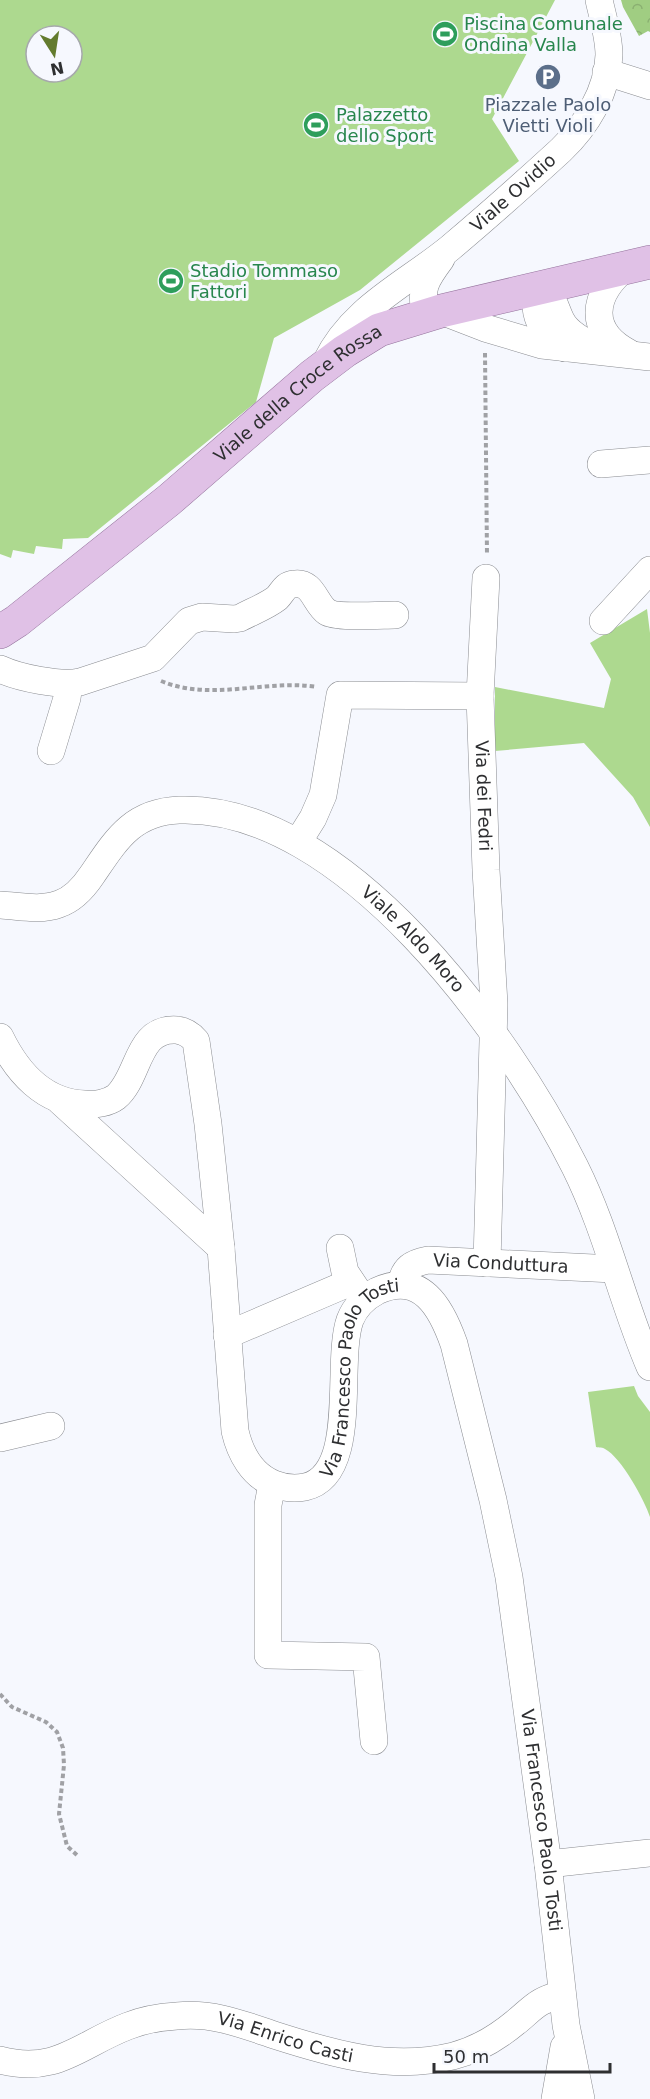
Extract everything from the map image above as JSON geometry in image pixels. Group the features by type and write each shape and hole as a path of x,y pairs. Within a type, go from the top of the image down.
{"main road":[{"name":"Viale della Croce Rossa","path":"0,632 169,500 324,366 379,330 427,314 638,265"}],"street":[{"name":"Viale Ovidio","path":"324,366 337,344 357,319 385,295 449,249 569,142 591,111 606,72 608,45 599,0"},
{"path":"606,72 650,86"},
{"name":"Viale Ovidio","path":"419,271 406,282 400,294 404,311 427,314 422,294 424,285 449,249"},
{"path":"638,265 607,287 601,298 599,309 600,323 605,333 614,343 640,355"},
{"path":"541,286 536,304 540,321 549,336 565,348"},
{"path":"541,286 553,299 564,325 587,344 602,350"},
{"path":"427,314 542,345 640,355"},
{"path":"601,464 650,460"},
{"path":"603,621 650,570"},
{"name":"Via dei Fedri","path":"486,578 480,696 494,1033 487,1263"},
{"path":"0,669 46,682 69,684 153,658 189,621 202,617 240,618 274,599 285,587 293,584 310,589 320,606 330,614 395,615"},
{"path":"51,751 69,684"},
{"path":"298,842 313,818 322,795 340,694 480,696"},
{"name":"Viale Aldo Moro","path":"0,905 41,908 68,900 87,882 122,833 153,814 193,810 231,815 264,825 298,842 364,891 411,934 454,982 494,1033 540,1102 576,1168 594,1211 650,1367"},
{"path":"60,1101 83,1104 110,1100 122,1090 144,1046 152,1037 162,1032 172,1030 186,1032 194,1038 198,1045 221,1248 233,1419 237,1440 246,1461 259,1475 272,1484 268,1505 268,1655 366,1657 374,1741"},
{"path":"0,1037 24,1074 44,1092 60,1101 221,1248"},
{"path":"227,1335 357,1291 342,1264 340,1248"},
{"name":"Via Conduttura","path":"402,1284 405,1271 422,1262 434,1260 614,1269"},
{"name":"Via Francesco Paolo Tosti","path":"272,1484 286,1488 299,1488 314,1484 328,1471 337,1455 343,1414 345,1340 357,1291 402,1284 418,1290 434,1302 445,1319 457,1355 502,1540 548,1864 567,2031 574,2056 581,2099"},
{"path":"0,1438 51,1426"},
{"path":"548,1864 650,1853"},
{"name":"Via Enrico Casti","path":"0,2060 23,2064 47,2063 79,2051 130,2025 153,2019 188,2015 208,2016 230,2021 324,2051 352,2057 381,2060 438,2059 466,2052 486,2043 542,2001 562,1994"},
{"name":"Via Francesco Paolo Tosti","path":"555,2099 567,2031"}],"path":[{"path":"485,328 486,578"},
{"path":"127,666 163,682 194,691 305,686 340,694"},
{"path":"0,1694 12,1707 46,1722 57,1732 63,1748 64,1765 59,1814 66,1846 79,1857"}],"green space":[{"name":"Stadio Tommaso Fattori","path":"0,0 555,0 492,119 519,161 360,290 274,338 256,402 88,538 63,539 62,549 36,546 34,554 13,550 11,558 0,554"},
{"path":"621,0 650,0 650,32 639,36"},
{"path":"647,609 650,633 650,827 633,797 584,743 495,751 495,687 604,708 611,679 590,643"},
{"path":"634,1386 638,1396 650,1412 650,1517 625,1470 604,1448 596,1447 588,1392"}],"place":[{"name":"Piscina Comunale Ondina Valla","path":"445,34"},
{"name":"Piazzale Paolo Vietti Violi","path":"548,77"},
{"name":"Palazzetto dello Sport","path":"316,125"},
{"name":"Stadio Tommaso Fattori","path":"171,281"}]}
